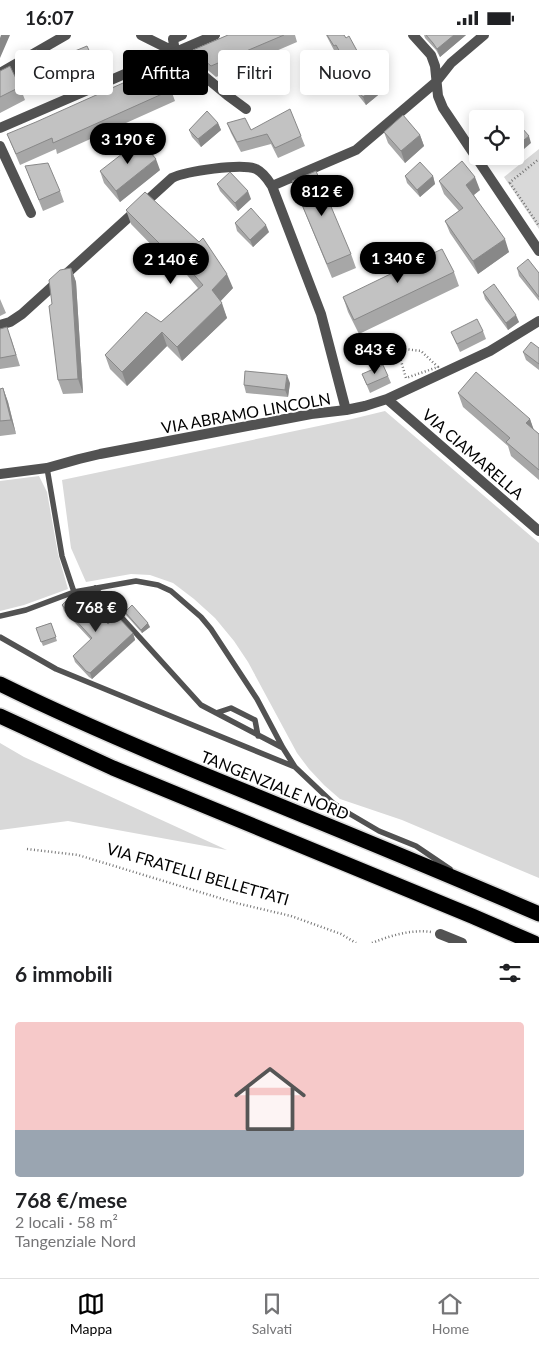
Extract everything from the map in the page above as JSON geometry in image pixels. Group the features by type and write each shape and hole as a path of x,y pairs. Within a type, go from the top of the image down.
{"highway":[{"name":"TANGENZIALE NORD","path":"0,684 95,729 474,885 539,914"},
{"path":"0,716 113,768 534,943"}],"street":[{"path":"3,71 66,35"},
{"path":"141,35 171,50"},
{"path":"175,50 174,39 182,35"},
{"path":"180,50 215,35"},
{"path":"413,35 431,55 435,66 438,96 442,108 539,251"},
{"path":"272,186 356,150 436,81 451,63 484,35"},
{"path":"208,80 246,109"},
{"path":"0,128 75,95"},
{"path":"0,146 31,213"},
{"path":"0,325 10,322 22,314 172,178 222,168 250,167 258,170 265,176 272,186 321,314 346,410"},
{"name":"VIA ABRAMO LINCOLN","path":"0,474 47,468 100,454 311,414 365,406 387,399 490,351 539,321"},
{"name":"VIA CIAMARELLA","path":"387,399 539,531"},
{"path":"440,934 462,943"}],"lane":[{"path":"3,71 15,75"},
{"path":"47,468 62,556 74,592"},
{"path":"0,616 26,610 74,592 136,581 158,585 171,591 201,617 211,629 251,690 295,767 334,803 350,814 368,825 416,846 474,885"},
{"path":"95,588 201,705 283,749"},
{"path":"0,637 56,669 295,767"},
{"path":"216,713 232,708 255,720 258,735"}],"path":[{"path":"499,192 539,160"},
{"path":"510,183 539,226"},
{"path":"405,349 421,351 438,367 406,378 399,354 405,349"},
{"name":"VIA FRATELLI BELLETTATI","path":"27,849 78,855 236,903 291,916 340,933 356,943"},
{"path":"372,943 410,932 422,931 440,934"}],"shaded area":[{"path":"539,149 539,229 504,177 519,165 524,165 524,161"},
{"path":"385,411 539,543 539,878 402,820 340,799 309,769 297,753 248,662 215,618 173,583 150,575 131,574 86,582 71,548 62,480"},
{"path":"39,476 47,492 58,554 68,589 24,605 0,611 0,481"},
{"path":"0,743 24,757 227,850 68,821 0,830"}],"building":[{"path":"228,35 284,35 249,50 218,50 218,63 211,66 208,63 208,50 193,50"},
{"path":"327,35 344,35 346,38 349,36 357,50 339,50 336,45 334,46"},
{"path":"426,35 454,35 437,49"},
{"path":"87,46 89,50 77,50"},
{"path":"10,66 15,76 15,90 0,97 0,71"},
{"path":"123,83 123,95 160,95 53,143 52,138 16,154 7,134 96,95 113,95 113,88"},
{"path":"290,109 301,136 275,148 267,134 237,142 227,123 245,118 251,130"},
{"path":"207,111 218,123 198,139 189,130"},
{"path":"403,115 420,135 401,151 384,132"},
{"path":"524,130 529,136 524,140"},
{"path":"140,140 156,159 116,191 100,171"},
{"path":"462,161 475,177 466,185 505,239 473,261 445,221 463,208 439,181"},
{"path":"420,162 433,176 417,190 405,176"},
{"path":"48,163 60,191 39,200 25,166"},
{"path":"316,171 351,254 327,264 292,181"},
{"path":"230,172 248,191 235,203 217,184"},
{"path":"145,192 199,242 203,238 227,274 212,290 222,303 177,347 162,332 122,372 105,355 146,312 161,322 203,285 181,260 164,248 126,210"},
{"path":"251,208 266,225 250,240 235,223"},
{"path":"442,249 454,272 354,320 343,297"},
{"path":"528,259 539,273 539,297 517,268"},
{"path":"71,268 78,379 58,380 49,306 52,304 49,280 60,270"},
{"path":"494,284 516,315 506,323 483,292"},
{"path":"477,319 483,331 457,344 451,332"},
{"path":"7,327 16,355 0,358 0,329"},
{"path":"531,342 539,348 539,364 523,352"},
{"path":"383,365 388,376 367,385 362,374"},
{"path":"245,371 287,375 285,390 244,385"},
{"path":"476,372 530,419 526,423 539,434 539,470 506,442 510,438 458,393"},
{"path":"3,388 11,420 0,421 0,389"},
{"path":"74,593 80,593 108,624 117,616 133,633 90,673 73,656 92,638 62,605"},
{"path":"132,605 148,623 141,630 125,612"},
{"path":"51,623 56,637 41,642 36,628"}]}
